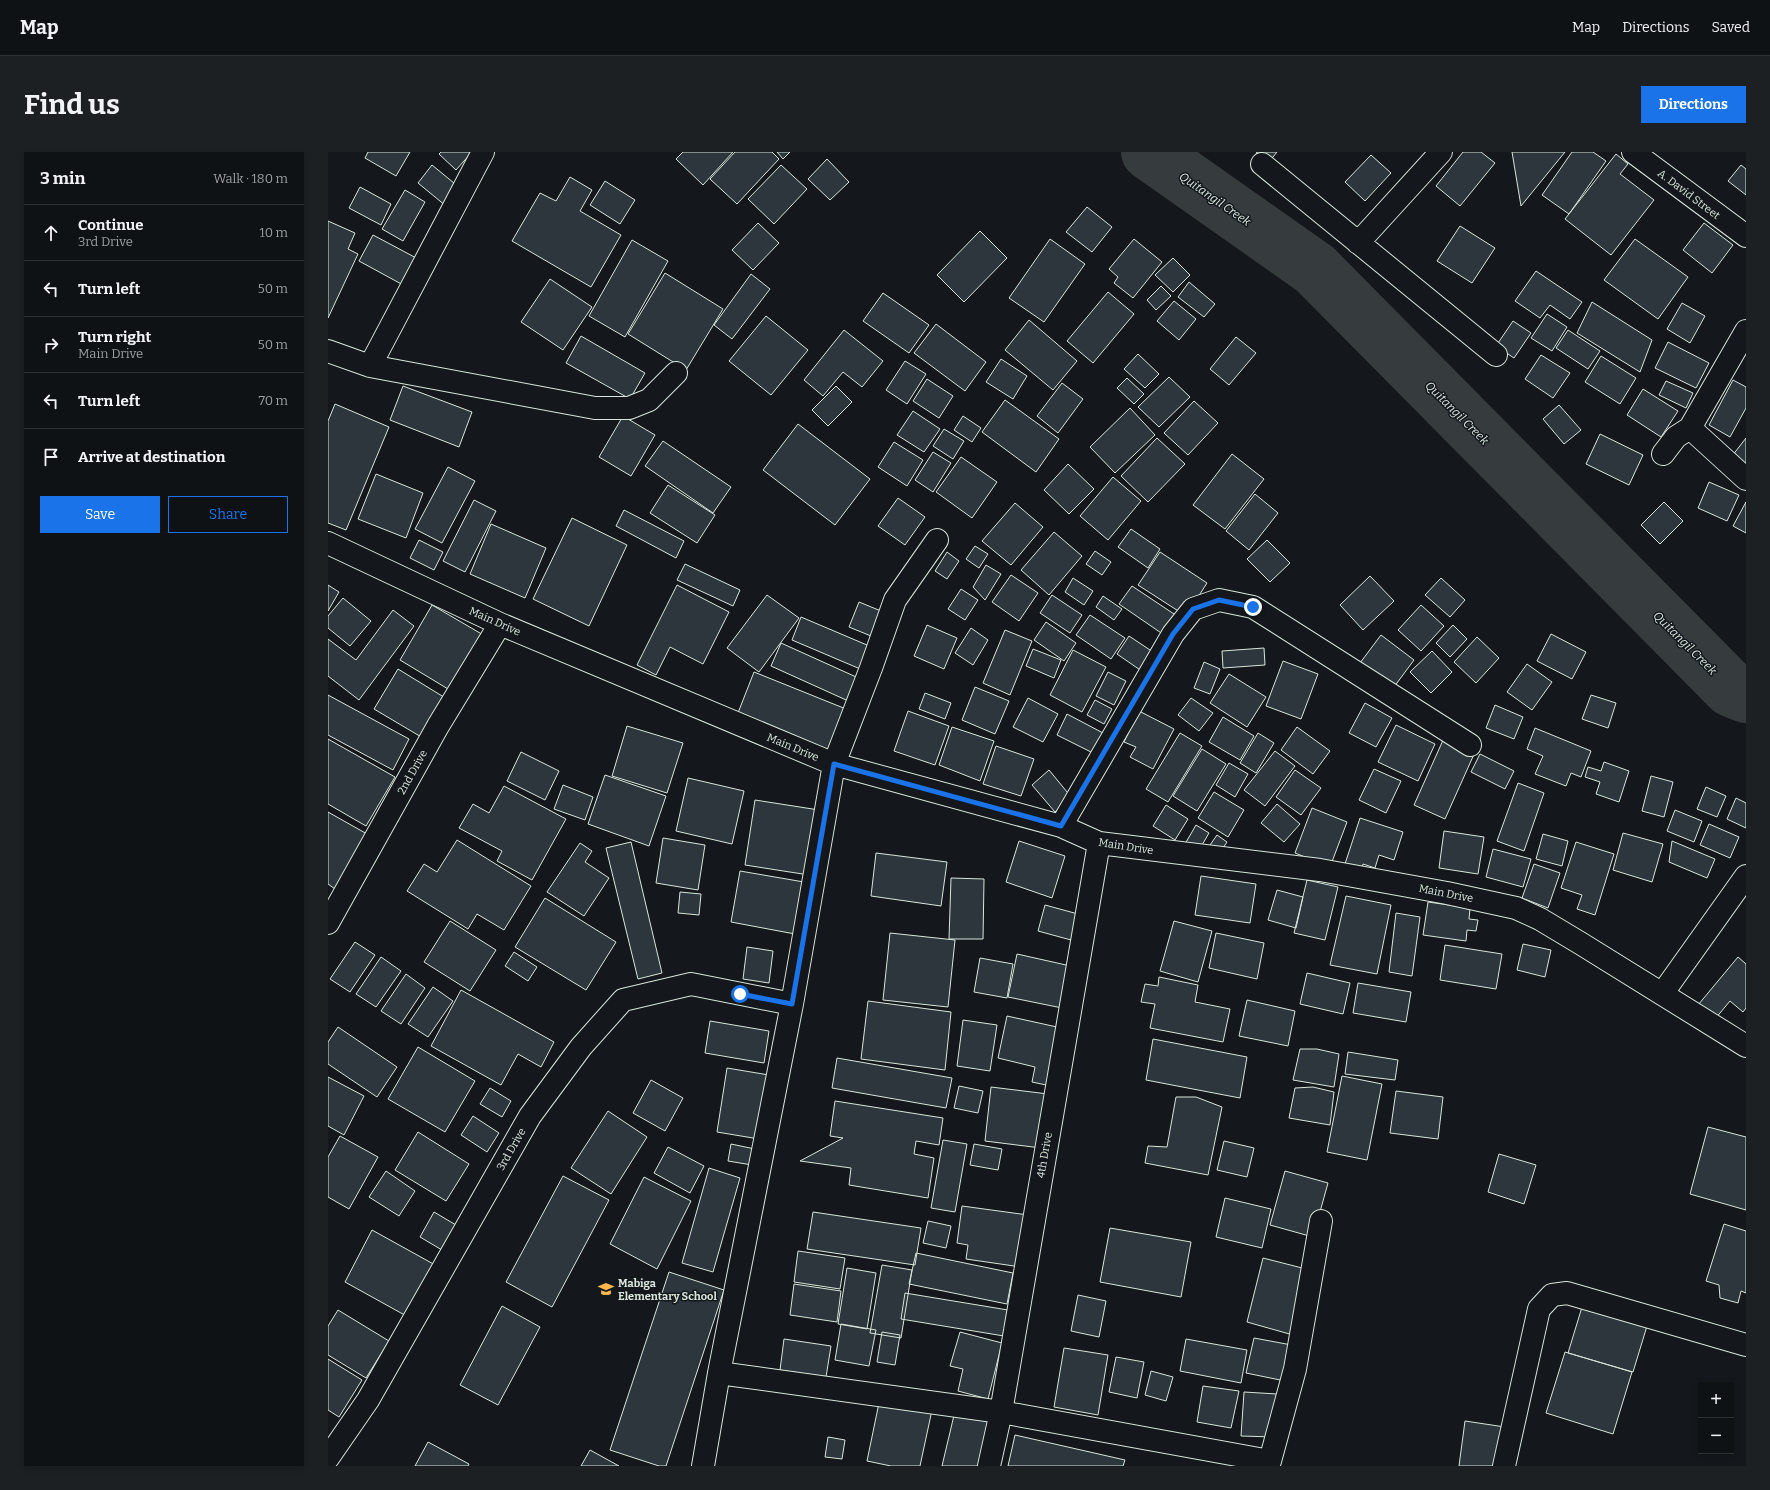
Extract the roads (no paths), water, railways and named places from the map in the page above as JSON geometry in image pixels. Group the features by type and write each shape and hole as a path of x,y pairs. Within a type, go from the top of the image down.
{"street":[{"path":"370,366 483,152"},
{"path":"1358,243 1441,152"},
{"name":"A. David Street","path":"1633,152 1746,236"},
{"path":"1262,164 1496,355"},
{"path":"1663,454 1676,437 1690,428 1746,331"},
{"path":"328,351 370,366 595,408 629,408 649,400 676,373"},
{"path":"1690,428 1746,479"},
{"path":"703,1466 719,1373 792,1004 834,764 872,668 895,600 937,540"},
{"name":"Main Drive","path":"328,543 500,624 834,764 1061,826 1099,843 1320,870 1516,908 1540,919 1746,1046"},
{"path":"1061,826 1173,634 1193,609 1219,600 1253,607 1470,745"},
{"name":"2nd Drive","path":"328,923 438,726 500,624"},
{"name":"4th Drive","path":"990,1466 1001,1412 1099,843"},
{"path":"1662,994 1729,902 1746,876"},
{"name":"3rd Drive","path":"328,1458 368,1400 530,1116 581,1047 623,1000 691,984 792,1004"},
{"path":"719,1373 1001,1412 1270,1461 1295,1369 1321,1221"},
{"path":"1504,1466 1540,1309 1552,1295 1567,1293 1746,1345"}],"waterway":[{"name":"Quitangil Creek","path":"1149,152 1315,269 1731,689 1746,695"}],"place":[{"name":"Mabiga Elementary School","path":"606,1289"}]}
